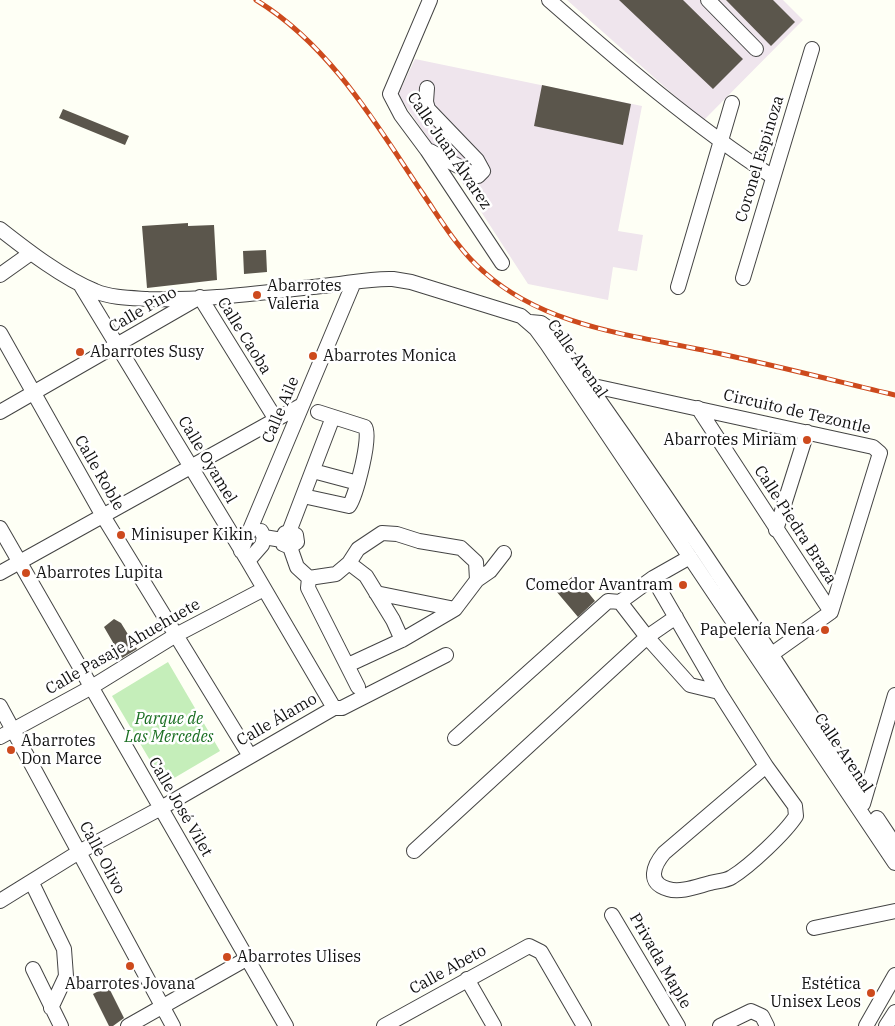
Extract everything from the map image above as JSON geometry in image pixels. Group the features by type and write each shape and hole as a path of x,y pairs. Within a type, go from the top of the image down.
{"street":[{"name":"Calle Juan Álvarez","path":"430,0 390,94 401,115 427,150 502,263"},
{"path":"549,0 642,81 720,143 773,177"},
{"path":"708,0 756,49"},
{"name":"Coronel Espinoza","path":"742,278 812,49"},
{"path":"427,150 478,176 483,171 477,160 428,109 426,102 428,88"},
{"path":"678,287 732,103"},
{"path":"0,230 31,253 80,283 96,292 115,296 170,300 378,278 411,282 510,312 529,321"},
{"path":"0,275 31,253"},
{"name":"Calle Aile","path":"245,556 254,520 354,282"},
{"name":"Calle Oyamel","path":"80,283 245,556 334,708"},
{"name":"Calle Pino","path":"0,412 200,297"},
{"name":"Calle Caoba","path":"200,297 276,418"},
{"name":"Calle Arenal","path":"529,321 541,323 548,328 772,653 863,805 895,863"},
{"name":"Calle Arenal","path":"529,321 547,344 760,662 863,805 895,845"},
{"name":"Calle Roble","path":"0,333 103,516 250,756"},
{"name":"Circuito de Tezontle","path":"589,385 873,447 880,453 831,612"},
{"path":"0,573 190,465 302,405"},
{"name":"Calle Piedra Braza","path":"698,408 831,612"},
{"path":"303,496 346,506 352,503 358,483 368,431 365,427 318,412"},
{"path":"309,578 297,567 287,540 333,417"},
{"path":"776,530 807,432"},
{"path":"313,471 358,483"},
{"path":"245,556 262,545 264,537 254,520"},
{"name":"Calle José Vilet","path":"0,528 90,688 286,1026"},
{"path":"309,578 336,574 349,563 358,549 382,533 397,534 419,541 461,548 476,562 477,580"},
{"path":"264,537 287,540"},
{"path":"348,665 402,640 455,609 477,580 490,571 504,553"},
{"path":"455,738 608,601 620,602 653,578 690,557"},
{"path":"349,563 366,576 402,640"},
{"path":"309,578 308,588 358,687"},
{"path":"653,578 719,692 766,766 795,806 796,816 786,831 731,878 687,888 668,889 658,882 654,875 654,866 664,853 766,766"},
{"name":"Calle Pasaje Ahuehuete","path":"0,737 90,688 176,635 264,588"},
{"path":"376,593 455,609"},
{"path":"620,602 647,638 690,685 719,692"},
{"path":"760,662 831,612"},
{"path":"414,851 647,638 676,617"},
{"name":"Calle Álamo","path":"2,896 32,883 79,852 161,808 334,708 342,708 446,655"},
{"path":"863,805 895,695"},
{"name":"Calle Olivo","path":"0,706 173,1026"},
{"path":"32,883 64,949 66,976 51,1008"},
{"path":"814,928 895,911"},
{"name":"Privada Maple","path":"612,914 678,1026"},
{"name":"Calle Abeto","path":"384,1026 401,1022 467,979 529,946 541,952 584,1026"},
{"path":"128,1026 248,958"},
{"path":"33,969 61,1026"},
{"path":"866,1026 895,975"},
{"path":"467,979 494,1026"},
{"path":"720,1026 751,1011 762,1016 767,1026"},
{"path":"886,1026 895,1012"}],"shaded area":[{"path":"567,0 783,0 803,20 703,121"},
{"path":"415,59 642,106 618,231 643,235 637,271 613,267 608,300 528,284 456,173 461,167 435,148 398,95"}],"green space":[{"name":"Parque de Las Mercedes","path":"168,662 220,751 164,784 112,696"}],"building":[{"path":"619,0 683,0 743,59 713,89"},
{"path":"726,0 773,0 795,22 771,46"},
{"path":"542,85 631,104 623,145 534,126"},
{"path":"63,109 129,136 125,145 59,118"},
{"path":"188,223 188,226 214,225 217,280 147,288 142,226"},
{"path":"266,250 267,272 244,274 243,251"},
{"path":"574,575 595,601 578,617 556,591"},
{"path":"114,619 121,623 137,649 122,658 104,627"},
{"path":"108,986 124,1018 113,1026 109,1026 93,994"}],"railway":[{"path":"256,0 307,39 329,63 369,114 458,245 475,264 509,291 536,306 564,318 594,327 739,358 895,395"}],"place":[{"name":"Abarrotes Valeria","path":"257,295"},
{"name":"Abarrotes Susy","path":"80,352"},
{"name":"Abarrotes Monica","path":"313,356"},
{"name":"Abarrotes Miriam","path":"807,440"},
{"name":"Minisuper Kikin","path":"121,535"},
{"name":"Abarrotes Lupita","path":"26,573"},
{"name":"Comedor Avantram","path":"683,585"},
{"name":"Papelería Nena","path":"825,630"},
{"name":"Abarrotes Don Marce","path":"11,750"},
{"name":"Abarrotes Ulises","path":"227,957"},
{"name":"Abarrotes Jovana","path":"130,966"},
{"name":"Estética Unisex Leos","path":"871,993"}]}
